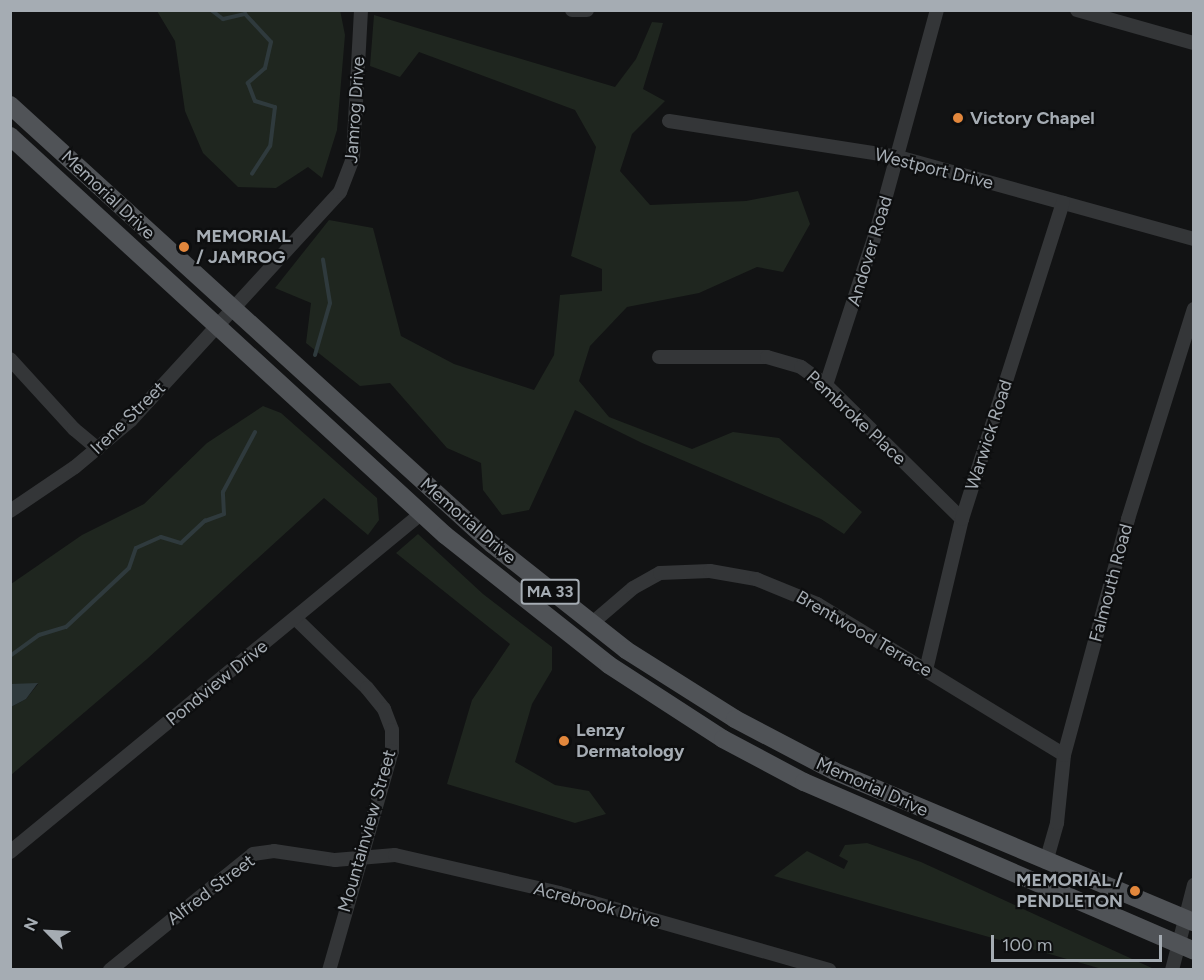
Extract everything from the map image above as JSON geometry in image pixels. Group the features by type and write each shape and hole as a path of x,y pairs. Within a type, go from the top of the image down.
{"main road":[{"name":"Memorial Drive","path":"10,105 231,309 492,544 591,624 698,697 803,756 902,803 1189,920"},
{"name":"Memorial Drive","path":"10,136 422,513 568,636 723,739 845,802 1186,948"}],"street":[{"name":"Jamrog Drive","path":"231,309 331,204 350,174 362,10"},
{"path":"572,10 587,10"},
{"name":"Andover Road","path":"826,385 898,157 937,10"},
{"path":"1077,10 1194,43"},
{"name":"Westport Drive","path":"669,121 898,157 1194,238"},
{"name":"Warwick Road","path":"926,670 962,519 1063,203"},
{"name":"Irene Street","path":"10,511 98,449 131,420 231,309"},
{"name":"Falmouth Road","path":"1046,862 1057,823 1064,755 1128,519 1179,363 1194,309"},
{"name":"Pembroke Place","path":"658,357 777,358 801,367 826,385 962,519"},
{"path":"10,358 74,429 98,449"},
{"path":"1179,363 1194,367"},
{"name":"Pondview Drive","path":"10,852 422,513"},
{"name":"Brentwood Terrace","path":"591,624 633,588 660,573 721,572 799,595 1064,755"},
{"name":"Mountainview Street","path":"296,619 367,688 384,709 392,730 392,751 329,969"},
{"name":"Alfred Street","path":"110,969 253,854 300,852 335,860 362,855"},
{"name":"Acrebrook Drive","path":"362,855 395,855 548,891 829,969"},
{"path":"1172,969 1186,948 1194,885"}],"shaded area":[{"path":"340,10 345,35 337,130 322,178 308,167 276,188 238,187 203,153 185,111 175,41 157,11"},
{"path":"374,15 615,87 636,59 652,22 663,23 643,89 665,101 632,134 620,171 650,205 746,201 798,191 810,224 783,272 757,267 699,293 627,307 590,346 579,381 609,417 692,449 733,432 779,438 862,512 844,534 821,519 642,443 575,410 529,510 502,515 483,490 481,463 447,448 390,383 360,386 306,343 311,303 275,288 329,220 373,228 401,336 454,364 534,390 554,355 560,295 602,291 602,269 571,256 596,147 575,110 419,52 400,77 370,66"},
{"path":"263,406 281,413 377,498 379,520 368,535 324,498 147,659 11,775 11,707 26,699 38,684 11,684 11,584 82,535 144,504 207,443"},
{"path":"418,534 483,594 552,647 552,670 532,704 515,762 555,785 589,791 606,814 575,823 447,784 472,700 510,644 396,553"},
{"path":"38,683 26,699 11,707 11,684"},
{"path":"867,843 921,862 1154,969 1102,969 774,876 807,851 844,869 848,861 839,856 845,845"}],"waterway":[{"path":"211,10 223,19 245,14 271,42 265,68 248,83 255,101 275,107 270,146 252,174"},
{"path":"315,355 330,303 323,260"},
{"path":"10,656 39,635 66,627 129,568 136,548 161,537 181,543 205,521 224,514 223,492 255,432"}],"place":[{"name":"Victory Chapel","path":"958,118"},
{"name":"MEMORIAL / JAMROG","path":"184,247"},
{"name":"Lenzy Dermatology","path":"564,741"},
{"name":"MEMORIAL / PENDLETON","path":"1135,891"}]}
